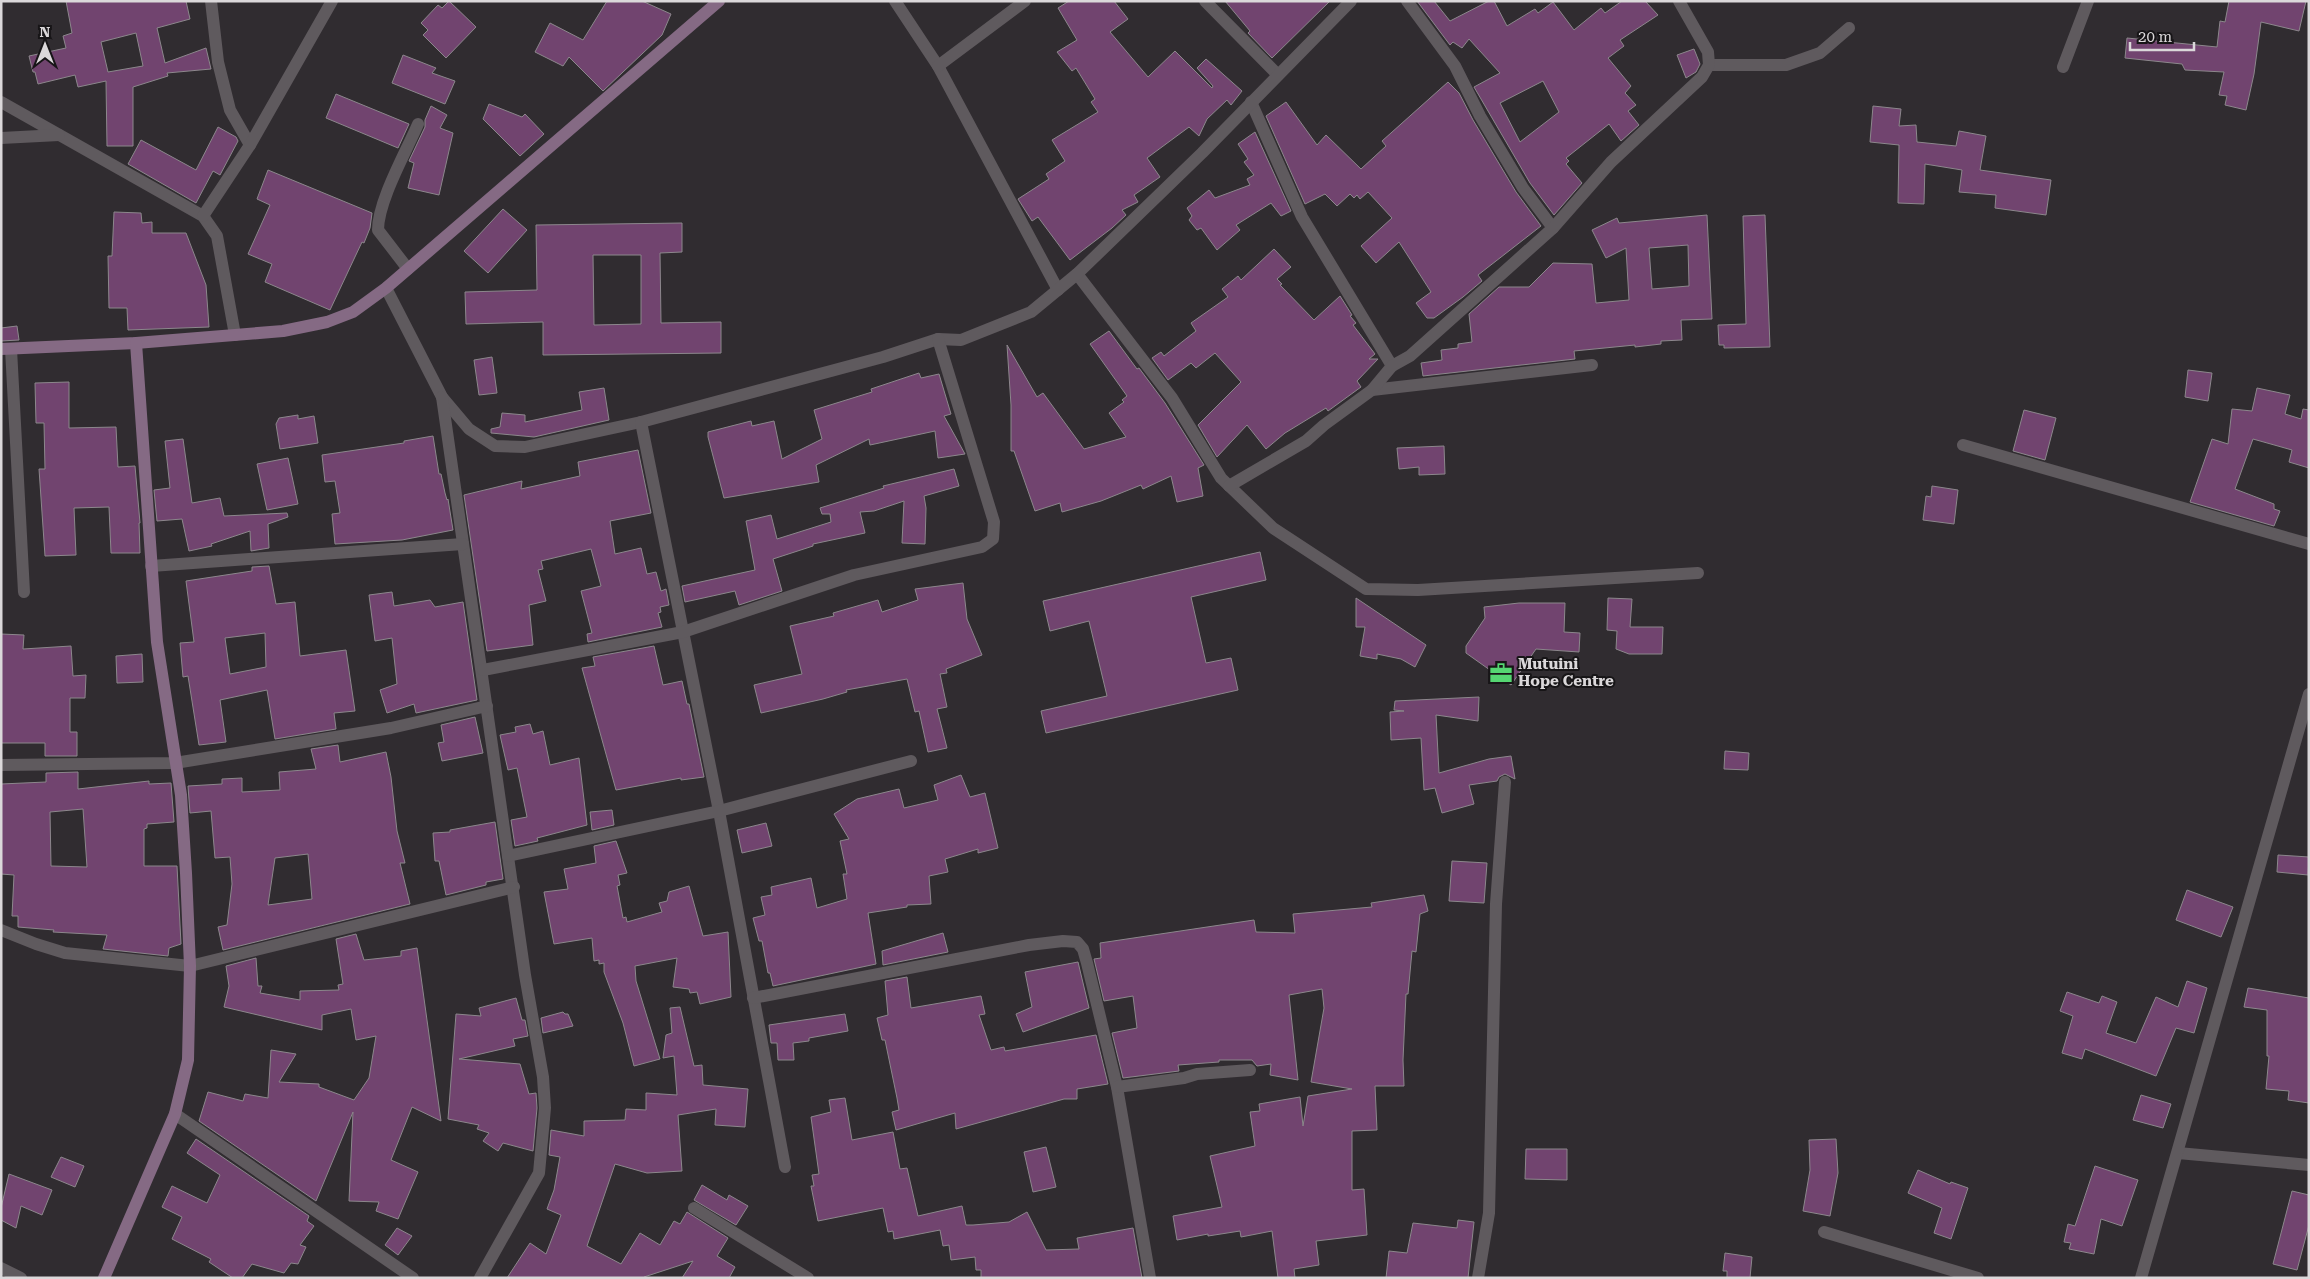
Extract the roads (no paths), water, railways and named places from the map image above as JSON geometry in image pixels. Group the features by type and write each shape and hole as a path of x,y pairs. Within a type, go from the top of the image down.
{"main road":[{"path":"6,349 136,343 283,331 327,322 352,312 386,288 719,1"},
{"path":"104,1278 175,1114 188,1060 190,966 182,814 157,642 136,343"}],"street":[{"path":"211,1 218,62 230,110 250,145"},
{"path":"203,216 250,145 332,1"},
{"path":"895,1 938,66 1058,290"},
{"path":"938,66 1025,1"},
{"path":"1205,1 1278,75"},
{"path":"386,288 442,397 469,429 496,446 525,447 641,422 883,357 938,340 961,340 1031,312 1077,274 1202,153 1352,1"},
{"path":"1407,1 1455,66 1480,116 1523,188 1553,228"},
{"path":"1229,486 1306,441 1324,425 1372,390 1392,366 1410,356 1553,228 1611,162 1702,77 1709,65 1708,52 1679,1"},
{"path":"2063,67 2088,1"},
{"path":"1709,65 1786,65 1820,53 1849,28"},
{"path":"1,102 203,216 217,236 235,335"},
{"path":"1252,102 1302,216 1392,366"},
{"path":"408,269 378,230 378,222 387,193 418,124"},
{"path":"1,138 59,134"},
{"path":"1077,274 1172,398 1220,478 1273,528 1366,589 1418,590 1698,573"},
{"path":"483,670 683,632 854,575 982,546 993,539 994,522 938,340"},
{"path":"6,349 24,592"},
{"path":"1372,390 1592,365"},
{"path":"442,397 483,670 525,975 543,1077 545,1108 539,1173 480,1278"},
{"path":"641,422 719,811 785,1167"},
{"path":"1963,446 2309,544"},
{"path":"151,566 463,544"},
{"path":"2141,1278 2309,694"},
{"path":"1,766 175,763 391,728 487,706"},
{"path":"508,856 719,811 911,761"},
{"path":"1478,1278 1489,1213 1496,904 1505,782"},
{"path":"1,930 65,953 190,966 514,887"},
{"path":"753,998 1028,945 1063,941 1077,942 1083,949 1087,963 1117,1087 1150,1278"},
{"path":"1117,1087 1184,1078 1197,1074 1250,1070"},
{"path":"175,1114 413,1278"},
{"path":"2178,1154 2309,1165"},
{"path":"694,1208 808,1278"},
{"path":"1824,1232 1978,1278"},
{"path":"1,1268 21,1278"}],"place":[{"name":"Mutuini Hope Centre","path":"1501,673"}]}
